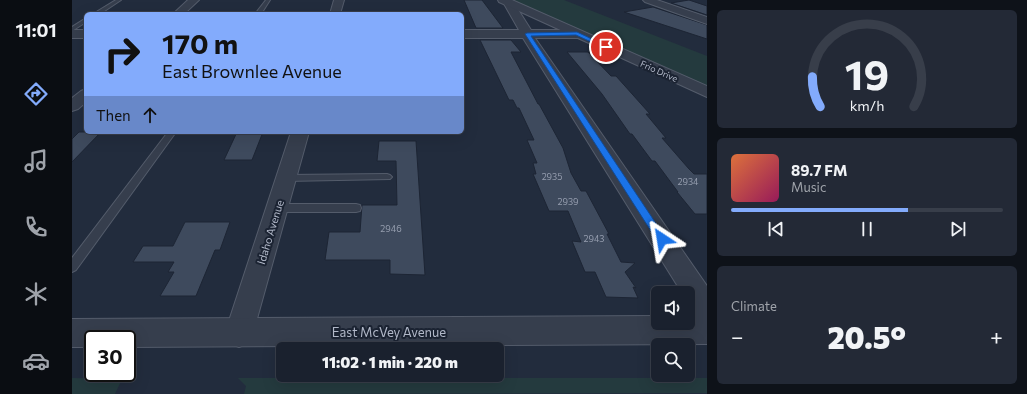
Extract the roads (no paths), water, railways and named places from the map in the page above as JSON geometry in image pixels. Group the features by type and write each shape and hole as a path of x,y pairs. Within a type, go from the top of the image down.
{"street":[{"path":"180,12 194,0"},
{"path":"336,12 339,0"},
{"path":"648,0 707,21"},
{"path":"505,1 707,309"},
{"name":"Frio Drive","path":"505,1 707,92"},
{"path":"72,34 84,34"},
{"path":"464,34 577,34"},
{"path":"72,106 84,96"},
{"name":"Idaho Avenue","path":"239,333 299,134"},
{"name":"East McVey Avenue","path":"72,333 707,330"}],"lane":[{"path":"99,12 118,0"},
{"path":"259,12 268,0"},
{"path":"72,29 84,21"},
{"path":"72,267 171,134"},
{"path":"286,178 387,177"},
{"path":"277,208 356,208"}]}
